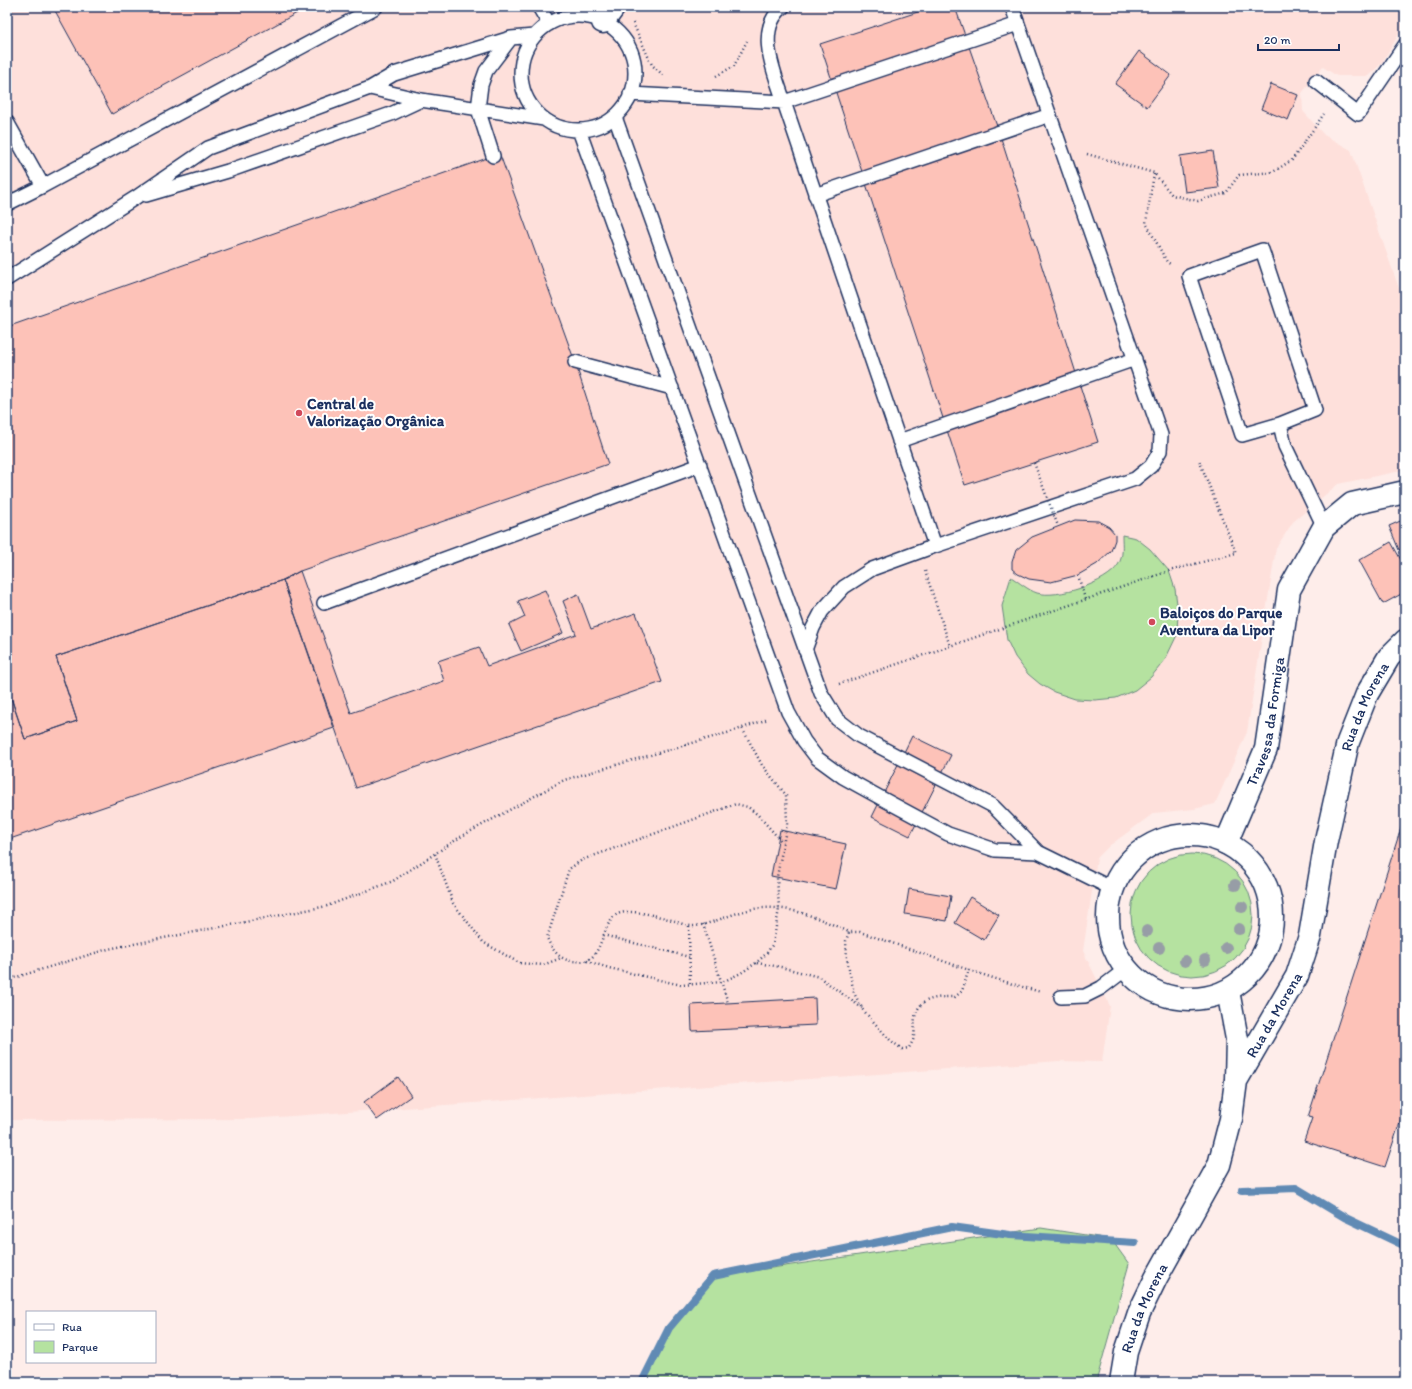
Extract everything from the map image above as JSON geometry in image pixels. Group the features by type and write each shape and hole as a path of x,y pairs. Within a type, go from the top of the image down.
{"street":[{"name":"Travessa da Formiga","path":"1226,843 1266,749 1289,590 1324,527 1352,504 1405,492"},
{"name":"Rua da Morena","path":"1121,1382 1126,1352 1139,1313 1156,1278 1219,1165 1231,1119 1236,1081 1297,976 1310,936 1326,841 1348,742 1366,694 1389,657 1405,641"},
{"path":"1199,835 1226,843 1248,858 1264,879 1272,904 1272,930 1264,955 1249,976 1228,991 1201,999 1172,998 1147,987 1126,969 1112,944 1108,916 1113,889 1126,865 1147,847 1172,837 1199,835"},
{"path":"1228,991 1236,1039 1236,1081"}],"lane":[{"path":"7,204 376,7"},
{"path":"539,7 549,24"},
{"path":"783,7 776,12 769,28 768,49 815,195 935,546"},
{"path":"805,650 813,628 822,611 844,587 872,569 935,546 1135,479 1151,466 1160,452 1161,435 1012,7"},
{"path":"610,12 618,33 630,48 635,66 634,85 628,103 615,117 599,127 580,130 561,128 544,119 531,106 523,89 521,70 524,52 534,36 549,24 566,17 610,12"},
{"path":"630,94 784,102 1018,24"},
{"path":"7,279 135,198 208,148 370,88 394,74 511,38 534,36"},
{"path":"494,156 478,109 481,85 486,71 511,38"},
{"path":"1316,81 1358,114 1405,45"},
{"path":"370,88 421,100 544,119"},
{"path":"135,198 228,171 391,114 421,100"},
{"path":"815,195 1050,115"},
{"path":"615,117 805,650 821,693 837,719 858,736 993,806 1038,852 1113,889"},
{"path":"7,122 43,186"},
{"path":"580,130 788,712 804,741 817,758 843,777 948,834 995,850 1038,852"},
{"path":"1262,250 1315,410 1280,424 1242,435 1189,276 1262,250"},
{"path":"899,441 1135,359"},
{"path":"575,362 672,388"},
{"path":"1280,424 1285,446 1324,527"},
{"path":"324,603 700,465"},
{"path":"1061,996 1085,996 1101,988 1126,969"}],"path":[{"path":"610,12 634,23 652,65 665,78"},
{"path":"712,77 720,75 734,66 748,39"},
{"path":"1085,148 1087,155 1154,173 1172,195 1198,201 1226,194 1239,176 1273,172 1292,160 1336,97"},
{"path":"1154,173 1146,223 1167,262 1189,276"},
{"path":"821,693 848,680 1168,571 1236,553 1199,460"},
{"path":"1034,463 1058,526"},
{"path":"918,552 950,646"},
{"path":"1078,575 1085,599"},
{"path":"7,980 108,949 328,906 394,881 462,836 564,780 742,728 788,712"},
{"path":"742,728 762,765 786,795 787,824 777,877 779,909 773,944 766,954 741,973 722,982 681,985 617,970 587,961 575,961 561,958 552,950 547,938 569,869 582,860 736,804 748,806 783,843"},
{"path":"435,854 453,903 483,942 518,963 544,965 561,958"},
{"path":"587,961 595,955 608,923 616,915 626,912 660,917 692,926 753,908 779,909 790,910 816,917 849,932 860,932 1008,983 1061,996"},
{"path":"703,924 728,1003"},
{"path":"689,926 690,984"},
{"path":"849,932 846,942 847,959 854,993 864,1010"},
{"path":"603,935 689,957"},
{"path":"756,963 781,966 819,977 864,1010 890,1040 902,1048 909,1048 914,1038 915,1018 918,1007 926,1000 943,997 955,998 962,991 969,969"}],"shaded area":[{"path":"7,7 613,7 622,15 634,7 1405,7 1405,24 1381,64 1368,76 1337,76 1323,67 1302,93 1303,111 1324,135 1351,150 1405,306 1405,470 1338,484 1293,522 1276,548 1247,732 1215,804 1194,809 1154,813 1109,846 1097,858 1083,951 1110,1006 1102,1062 1059,1061 250,1119 7,1120"}],"green space":[{"path":"1122,535 1136,538 1150,549 1169,571 1175,589 1178,611 1177,635 1165,660 1151,677 1135,690 1116,698 1095,700 1075,699 1054,692 1040,684 1028,674 1015,657 1007,640 1002,606 1011,577 1037,593 1057,594 1081,588 1104,578 1118,565 1122,554"},
{"path":"1192,854 1204,855 1215,859 1226,864 1235,872 1243,881 1248,892 1252,903 1252,927 1248,938 1243,949 1235,958 1226,966 1215,971 1204,975 1192,976 1180,975 1169,971 1158,966 1149,958 1141,949 1136,938 1132,927 1131,915 1132,903 1136,892 1141,881 1149,872 1158,864 1169,859 1180,855"},
{"path":"1041,1228 1111,1239 1129,1264 1096,1382 640,1382 661,1343 694,1299 716,1278 758,1270"}],"building":[{"path":"53,7 308,7 112,114"},
{"path":"933,7 955,7 999,132 1098,442 965,485 820,44"},
{"path":"1139,51 1171,75 1147,107 1115,84"},
{"path":"1271,84 1298,95 1288,120 1261,109"},
{"path":"1213,151 1219,188 1185,192 1180,156"},
{"name":"Central de Valorização Orgânica","path":"499,152 575,362 608,464 300,571 283,580 56,657 77,721 25,739 7,686 7,327 493,156"},
{"path":"1405,519 1405,548 1399,550 1389,526"},
{"path":"1075,520 1098,521 1109,527 1115,534 1115,540 1111,551 1097,564 1078,575 1051,582 1029,579 1018,574 1012,569 1012,562 1016,550 1032,537"},
{"path":"1391,542 1405,567 1405,592 1383,604 1359,560"},
{"path":"300,571 351,713 444,681 438,661 479,647 487,666 576,634 563,601 578,594 591,629 636,613 662,682 356,788 283,580"},
{"path":"283,580 334,728 7,840 7,686 25,739 77,721 56,657"},
{"path":"545,590 563,633 521,651 509,625 525,617 518,601"},
{"path":"912,736 951,755 910,836 872,817"},
{"path":"1405,816 1405,1107 1385,1167 1304,1141 1312,1118 1308,1117"},
{"path":"780,830 846,844 836,889 771,876"},
{"path":"909,889 951,896 947,921 905,914"},
{"path":"970,897 999,915 984,940 955,923"},
{"path":"815,998 816,1025 692,1031 691,1005"},
{"path":"398,1077 411,1096 377,1120 364,1102"}],"waterway":[{"path":"1242,1190 1296,1188 1346,1218 1405,1246"},
{"path":"642,1382 669,1328 713,1276 952,1227 1010,1235 1135,1243"}],"place":[{"name":"Central de Valorização Orgânica","path":"299,413"},
{"name":"Baloiços do Parque Aventura da Lipor","path":"1152,622"}]}
